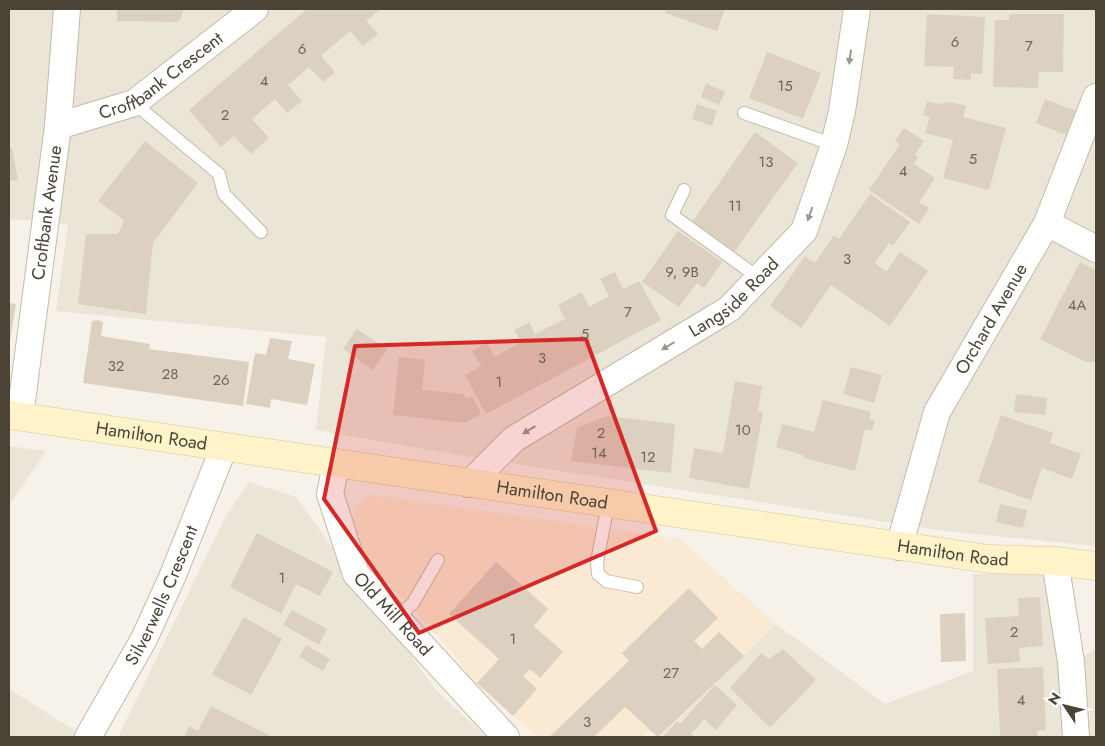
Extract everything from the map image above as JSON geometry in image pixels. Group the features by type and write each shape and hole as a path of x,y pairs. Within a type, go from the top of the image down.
{"main road":[{"name":"Hamilton Road","path":"14,415 469,484 791,529 989,560 1056,561 1096,566"}],"street":[{"name":"Croftbank Avenue","path":"14,415 58,126 67,9"},
{"name":"Croftbank Crescent","path":"58,126 134,103 256,9"},
{"name":"Langside Road","path":"469,484 514,439 729,309 804,231 834,145 842,111 856,9"},
{"name":"Orchard Avenue","path":"899,547 937,412 1047,223 1096,96"},
{"path":"1047,223 1096,249"},
{"name":"Silverwells Crescent","path":"88,737 144,639 173,575 224,447"},
{"name":"Old Mill Road","path":"336,464 330,494 356,574 506,737"},
{"path":"1056,561 1071,662 1076,737"}],"lane":[{"path":"134,103 219,174 224,194 261,232"},
{"path":"744,113 834,145"},
{"path":"684,190 672,215 758,278"},
{"path":"608,504 597,562 598,574 606,581 637,587"},
{"path":"396,618 413,603 423,589 438,560"}],"highlighted area":[{"path":"586,339 656,531 419,633 324,499 355,346"}],"shaded area":[{"path":"9,9 1096,9 1096,546 944,531 446,453 316,430 326,337 56,311 68,224 9,219"},
{"path":"9,446 46,451 9,506"},
{"path":"249,482 296,497 436,690 486,737 118,737 226,516"},
{"path":"369,495 680,539 776,624 660,737 648,732 642,737 538,737 471,680 458,659 356,547 347,524 357,504"},
{"path":"1057,573 1069,666 1096,648 1096,737 660,737 776,624 885,704 973,671 973,574"},
{"path":"9,689 57,719 86,737 9,737"}],"building":[{"path":"117,9 183,9 181,19 177,22 117,21"},
{"path":"307,9 380,9 366,21 378,34 363,46 350,31 321,56 335,72 323,82 309,67 288,85 302,101 287,113 275,99 252,119 269,138 251,154 234,136 221,147 189,110"},
{"path":"666,9 725,9 717,31 665,13"},
{"path":"927,14 985,17 982,74 971,73 971,80 953,79 954,67 924,66"},
{"path":"1009,14 1064,14 1063,72 1039,72 1038,88 993,87 995,20 1009,20"},
{"path":"767,52 821,73 803,119 749,98"},
{"path":"706,83 725,92 719,105 701,97"},
{"path":"1045,99 1076,111 1066,135 1036,123"},
{"path":"927,101 939,104 950,102 966,106 963,117 1006,128 989,190 943,178 953,140 925,133 930,117 923,115"},
{"path":"697,104 717,111 712,126 692,119"},
{"path":"904,128 924,141 915,155 918,157 914,164 935,178 919,202 929,208 919,224 869,190 900,144 895,141"},
{"path":"755,132 798,163 734,252 692,222"},
{"path":"145,141 198,183 153,243 146,314 78,304 86,234 118,234 124,220 98,201"},
{"path":"9,148 12,148 18,180 9,181"},
{"path":"870,194 910,222 893,246 889,243 875,263 886,272 900,252 928,271 890,326 831,285 801,328 770,306 805,256 815,263 834,235 839,239"},
{"path":"678,231 722,262 704,288 697,283 679,307 642,282"},
{"path":"1080,262 1096,270 1096,362 1086,362 1040,339"},
{"path":"615,272 623,289 639,281 661,320 486,414 465,375 481,366 472,351 487,343 495,357 521,342 514,330 529,322 535,334 565,319 558,305 582,292 589,307 609,296 600,279"},
{"path":"9,303 16,304 10,341 9,341"},
{"path":"98,320 103,322 101,336 150,344 149,349 249,362 243,406 83,383 92,321"},
{"path":"357,329 387,349 373,370 343,349"},
{"path":"270,338 292,341 288,359 315,364 307,405 271,399 270,408 246,404 255,353 266,355"},
{"path":"399,357 425,360 422,390 463,394 466,399 472,396 481,414 464,423 393,415"},
{"path":"851,367 882,375 874,403 843,394"},
{"path":"735,381 762,386 758,411 763,412 749,489 689,478 694,448 723,453"},
{"path":"1016,394 1047,398 1045,415 1014,412"},
{"path":"823,400 871,412 869,419 875,421 872,431 865,429 855,471 804,458 803,455 776,447 782,424 814,432"},
{"path":"1001,415 1053,433 1050,443 1081,454 1072,479 1042,468 1031,500 978,482"},
{"path":"607,416 675,424 671,473 571,461 577,428"},
{"path":"1000,504 1027,510 1023,528 996,522"},
{"path":"257,533 333,572 320,596 296,584 281,614 230,587"},
{"path":"496,562 548,609 534,626 563,652 540,678 530,669 523,676 537,689 513,716 477,683 499,659 449,614"},
{"path":"689,588 718,618 694,641 702,649 719,632 744,656 658,737 625,707 594,737 549,737 629,661 622,653"},
{"path":"1040,597 1043,646 1019,648 1020,662 988,664 985,618 1019,616 1018,598"},
{"path":"292,610 327,629 319,645 283,625"},
{"path":"965,613 966,661 941,662 940,614"},
{"path":"244,617 282,639 251,695 212,674"},
{"path":"306,645 330,659 323,671 299,657"},
{"path":"783,649 816,680 770,728 730,688 761,653 769,659"},
{"path":"1043,667 1046,730 1037,731 1038,737 1000,736 997,669"},
{"path":"715,685 737,705 716,730 704,719 691,734 695,737 663,737 677,721 680,724"},
{"path":"211,706 273,737 184,737 189,726 198,731"}]}
